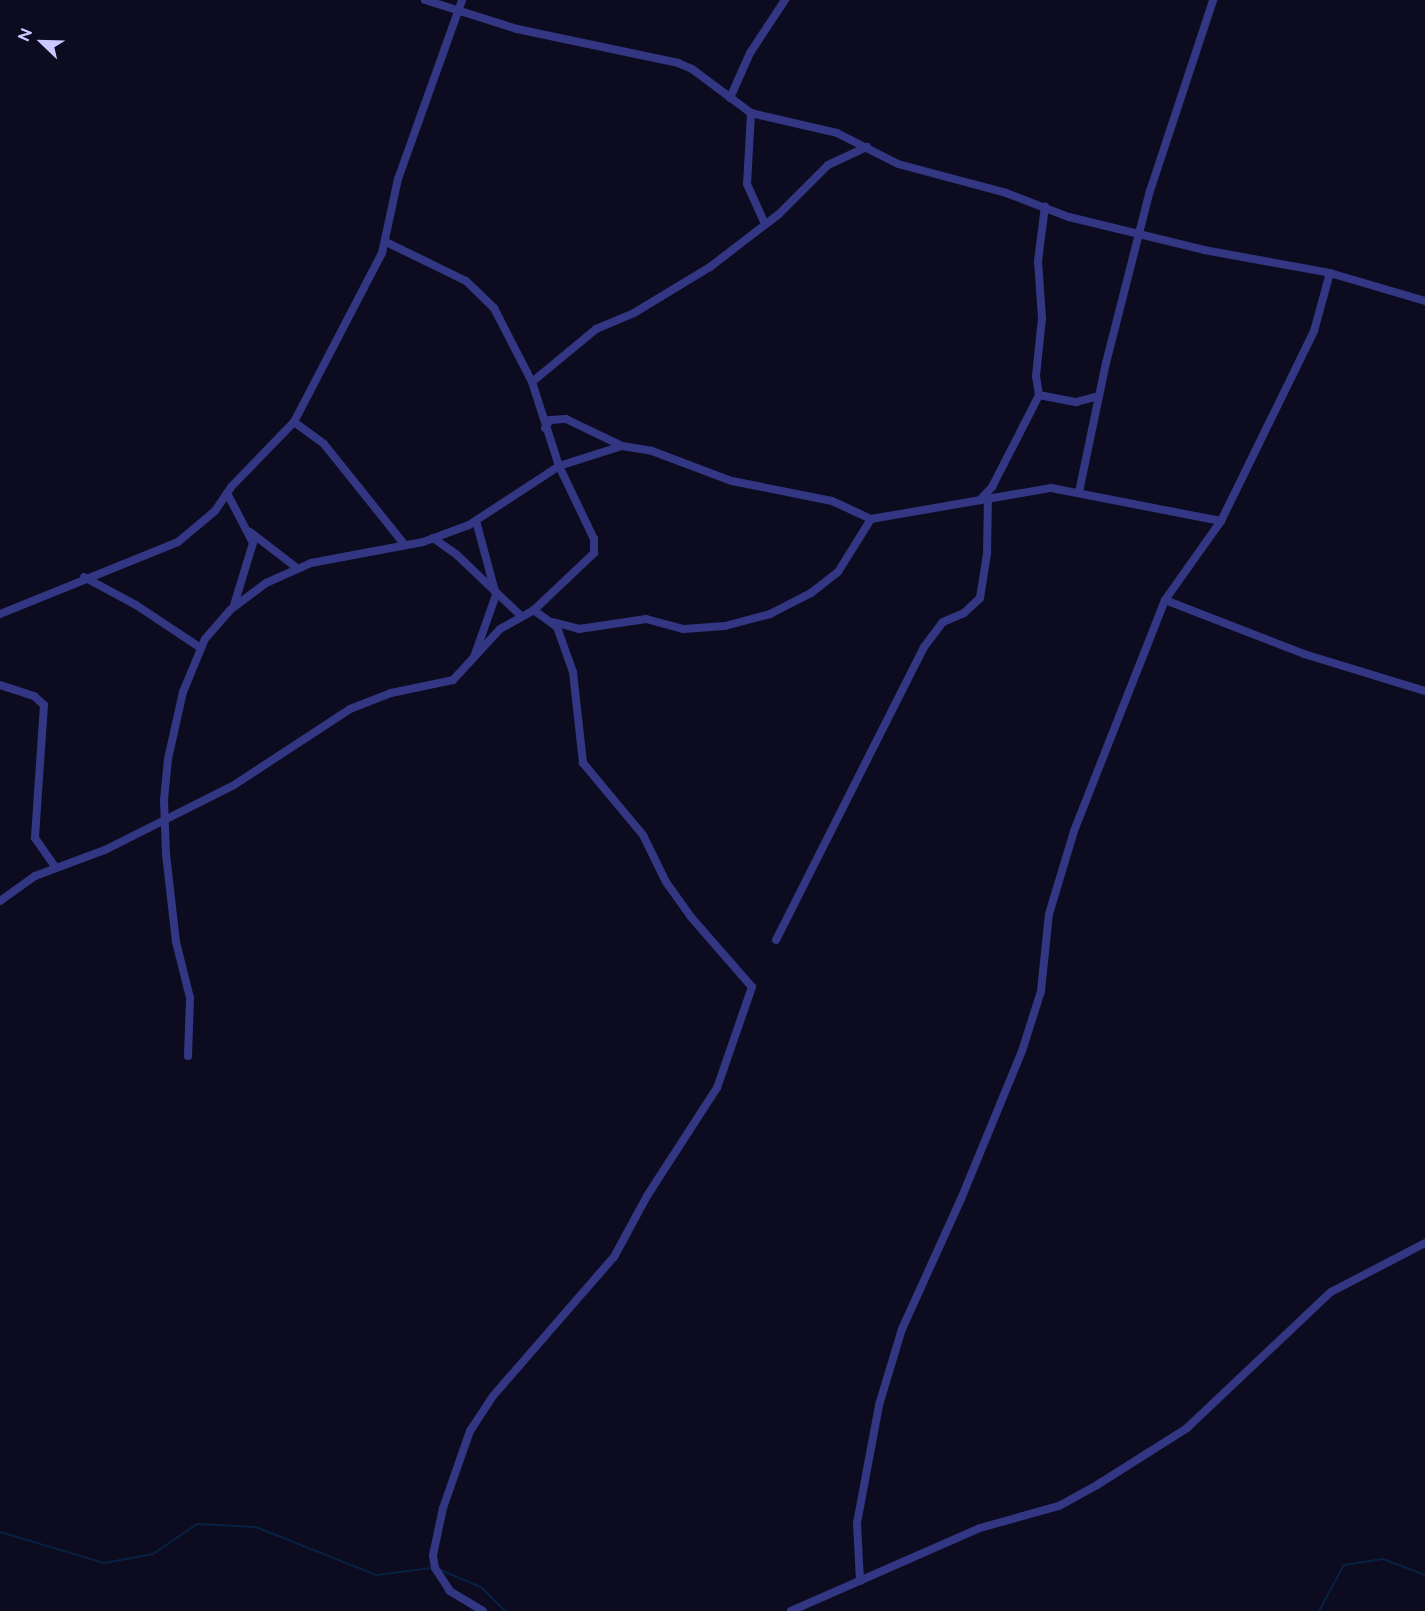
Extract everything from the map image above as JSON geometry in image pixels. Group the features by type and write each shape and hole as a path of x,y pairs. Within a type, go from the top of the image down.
{"street":[{"path":"424,0 458,12 678,63 692,69 751,113 837,133 902,165 1045,206 1070,217 1140,235 1330,273 1425,301"},
{"path":"0,614 84,577 178,542 215,511 227,493 294,422 322,375 386,242 398,178 462,0"},
{"path":"730,98 747,59 784,0"},
{"path":"1079,492 1099,396 1150,191 1213,0"},
{"path":"751,113 747,184 765,224"},
{"path":"532,382 596,329 668,295 765,224 801,194 821,170 867,147"},
{"path":"776,940 924,647 943,622 964,613 980,598 987,554 984,500 1039,395 1037,366 1042,314 1038,261 1045,206"},
{"path":"0,901 27,880 105,850 164,818 234,785 350,709 391,693 450,681 474,661 500,629 534,610 574,575 595,551 594,539 559,466 532,382 504,324 476,288 386,242"},
{"path":"860,1581 856,1523 879,1405 902,1329 961,1199 1022,1051 1041,991 1048,914 1074,831 1165,600 1221,521 1314,331 1330,273"},
{"path":"1039,395 1076,402 1099,396"},
{"path":"545,428 550,420 566,419 622,446 652,451 732,481 832,501 871,519 1045,488 1079,492 1221,521"},
{"path":"294,422 324,444 405,545"},
{"path":"188,1056 190,998 176,942 164,818 168,759 178,712 201,648 234,606 255,590 297,568 433,538 476,521 559,466 622,446"},
{"path":"227,493 250,531 253,543 234,606"},
{"path":"534,610 550,621 579,629 646,619 684,630 724,626 770,614 811,593 838,572 871,519"},
{"path":"474,661 496,595 476,521"},
{"path":"250,531 297,568"},
{"path":"433,538 457,555 496,595 521,616"},
{"path":"84,577 136,605 201,648"},
{"path":"1165,600 1304,654 1425,691"},
{"path":"483,1611 450,1591 435,1568 433,1555 443,1508 470,1431 493,1396 618,1252 647,1196 717,1088 752,987 690,917 666,882 643,835 583,763 573,672 562,639 550,621"},
{"path":"0,685 34,696 44,705 35,799 35,838 56,867"},
{"path":"791,1611 980,1528 1059,1506 1098,1485 1187,1428 1331,1292 1425,1243"}],"waterway":[{"path":"0,1532 104,1563 153,1554 197,1524 256,1527 376,1575 432,1568"},
{"path":"1319,1611 1344,1565 1383,1559 1425,1575"},
{"path":"440,1570 481,1587 505,1611"}]}
